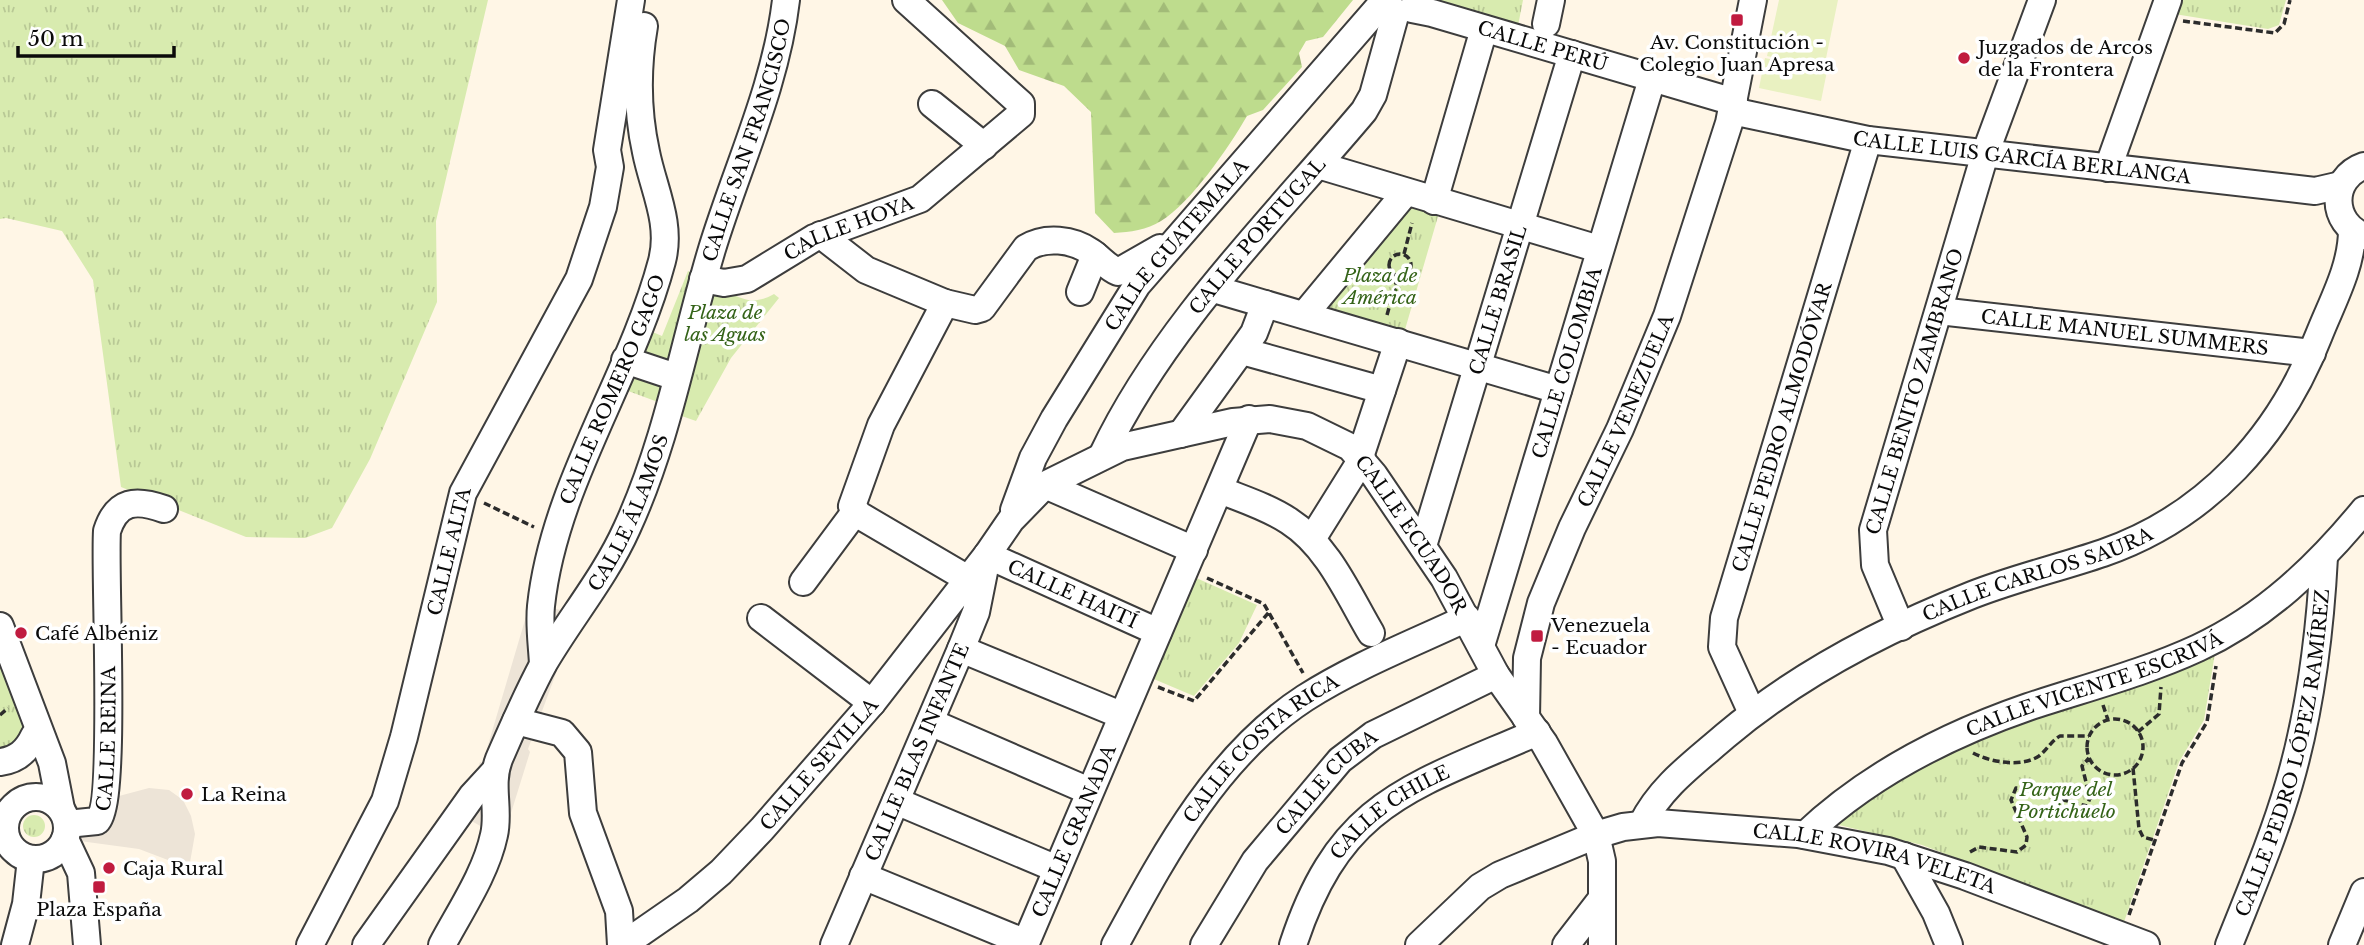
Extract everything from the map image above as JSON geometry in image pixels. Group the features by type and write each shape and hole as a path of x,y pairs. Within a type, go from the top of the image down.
{"street":[{"name":"CALLE ALTA","path":"310,945 386,801 463,493 579,279 597,228 610,167 607,150 631,0"},
{"name":"CALLE ROMERO GAGO","path":"543,664 541,606 556,538 584,457 625,360 662,261 662,212 648,162 640,113 639,78 648,0"},
{"name":"CALLE SAN FRANCISCO","path":"703,279 775,56 786,0"},
{"name":"CALLE HOYA","path":"703,279 724,283 747,279 821,235 920,199 1021,114 1022,108 931,20 906,0"},
{"name":"CALLE VENEZUELA","path":"1532,725 1527,658 1541,603 1572,527 1615,440 1667,316 1733,106 1753,0"},
{"name":"CALLE BENITO ZAMBRANO","path":"1901,628 1875,565 1873,530 1985,154 2042,0"},
{"name":"CALLE PERÚ","path":"1407,5 1653,79 1733,106"},
{"name":"CALLE PORTUGAL","path":"1103,454 1148,373 1213,289 1368,104 1407,5"},
{"name":"CALLE GUATEMALA","path":"1011,520 1033,458 1129,297 1175,243 1407,5"},
{"path":"2108,168 2164,9"},
{"path":"1304,315 1420,196 1484,29"},
{"name":"CALLE BRASIL","path":"1423,546 1572,54"},
{"name":"CALLE COLOMBIA","path":"1481,646 1599,249 1653,79"},
{"path":"932,104 984,146"},
{"name":"CALLE LUIS GARCÍA BERLANGA","path":"1733,106 1868,140 2315,191 2342,185"},
{"name":"CALLE PEDRO ALMODÓVAR","path":"1752,713 1723,647 1724,618 1868,140"},
{"path":"610,167 616,161 648,162"},
{"path":"1318,165 1599,249"},
{"path":"2342,185 2349,175 2364,166"},
{"name":"CALLE CARLOS SAURA","path":"1642,824 1670,784 1752,713 1818,671 1901,628 2004,583 2104,552 2145,535 2179,514 2231,475 2250,455 2286,406 2312,353 2354,235 2338,194 2342,185"},
{"path":"2315,191 2354,235"},
{"path":"821,235 866,270 945,303 975,310 982,308 1026,248 1033,244 1070,242 1095,255 1118,272 1175,243"},
{"path":"1080,292 1095,255"},
{"path":"625,360 676,377 703,279"},
{"path":"1213,289 1558,390"},
{"path":"803,582 855,512 853,500 881,425 945,303"},
{"path":"1181,434 1254,333 1265,304"},
{"name":"CALLE MANUEL SUMMERS","path":"1938,311 2312,353"},
{"path":"1312,539 1361,458 1382,390 1390,340"},
{"path":"1242,351 1382,390"},
{"name":"CALLE ÁLAMOS","path":"494,772 543,664 578,614 627,528 654,459 676,377"},
{"name":"CALLE ECUADOR","path":"987,555 1011,520 1045,485 1103,454 1249,419 1288,421 1338,438 1361,458 1423,546 1467,618 1496,675 1532,725 1595,835 1602,860 1602,945"},
{"name":"CALLE GRANADA","path":"1025,944 1249,419"},
{"path":"1045,485 1190,559"},
{"path":"1220,489 1278,514 1312,539 1327,558 1371,633"},
{"name":"CALLE REINA","path":"65,824 97,821 103,810 108,751 107,531 117,510 132,502 145,502 164,509"},
{"name":"CALLE VICENTE ESCRIVÁ","path":"1805,835 1852,794 1960,734 2028,707 2157,665 2221,636 2273,603 2324,557 2364,510"},
{"path":"855,512 968,579"},
{"name":"CALLE SEVILLA","path":"622,945 667,918 721,872 872,703 987,555"},
{"name":"CALLE HAITÍ","path":"987,555 1158,632"},
{"name":"CALLE BLAS INFANTE","path":"834,945 976,612 987,555"},
{"name":"CALLE PEDRO LÓPEZ RAMÍREZ","path":"2229,945 2270,843 2304,730 2320,627 2324,557"},
{"path":"761,618 872,703"},
{"name":"CALLE COSTA RICA","path":"1115,945 1159,863 1199,804 1258,737 1314,692 1467,618"},
{"path":"0,626 33,724 55,773 65,824 81,873 87,945"},
{"path":"961,649 1121,715"},
{"name":"CALLE CUBA","path":"1204,945 1255,861 1340,760 1373,735 1496,675"},
{"path":"516,721 562,733 578,752 583,813 619,912 622,945"},
{"path":"930,722 1089,791"},
{"path":"0,762 16,758 28,749 33,724"},
{"path":"33,724 33,797"},
{"name":"CALLE CHILE","path":"1293,945 1328,864 1339,847 1372,813 1409,789 1532,725"},
{"path":"366,945 464,806 494,772"},
{"path":"442,945 491,848 495,830 494,772"},
{"path":"0,774 33,797 54,802 65,824"},
{"path":"33,797 3,812 9,844 15,851 31,859 51,855 65,824"},
{"path":"896,801 1057,869"},
{"path":"464,806 481,810 495,830"},
{"name":"CALLE ROVIRA VELETA","path":"1419,945 1480,887 1540,856 1595,835 1642,824 1676,823 1851,842 1960,875 2134,940"},
{"path":"1904,856 1936,913 1950,945"},
{"path":"15,945 26,904 31,859"},
{"path":"863,876 1025,944"},
{"path":"2342,945 2364,892"},
{"path":"1566,945 1600,901"}],"path":[{"path":"2164,9 2275,33 2284,23 2290,0"},
{"path":"1404,254 1420,196"},
{"path":"1404,254 1410,260 1411,268 1408,274 1398,276 1391,272 1390,262 1394,256 1404,254"},
{"path":"1390,340 1398,276"},
{"path":"463,493 556,538"},
{"path":"1190,559 1265,604 1314,692"},
{"path":"1138,678 1194,701 1269,612"},
{"path":"2134,940 2154,840 2182,763 2207,722 2221,636"},
{"path":"2138,732 2159,714 2161,679 2157,665"},
{"path":"2133,768 2112,776 2096,768 2089,758 2089,736 2096,726 2114,719 2123,720 2138,732 2143,750 2133,768 2138,829 2143,837 2154,840"},
{"path":"1960,734 1971,752 1983,759 2010,762 2035,758 2060,736 2089,736"},
{"path":"1960,875 1974,848 2017,852 2026,845 2027,837 2011,800 2016,788 2087,806 2091,798 2082,766 2089,758"}],"green space":[{"path":"0,0 488,0 436,221 437,302 370,459 332,528 305,538 246,537 121,487 93,280 62,231 6,218 0,219"},
{"path":"942,0 1353,0 1323,37 1306,41 1299,53 1302,67 1263,110 1247,116 1220,158 1173,213 1156,224 1114,233 1095,213 1091,112 1064,86 1019,70 1005,46 958,23"},
{"path":"1432,0 1523,0 1517,31"},
{"path":"1779,0 1838,0 1824,68 1767,56"},
{"path":"2173,0 2286,0 2279,25 2268,29 2168,13"},
{"path":"1765,58 1827,71 1821,101 1759,88"},
{"name":"Plaza de América","path":"1402,202 1439,213 1404,333 1316,306"},
{"path":"688,271 698,276 672,364 641,361 648,330 662,336"},
{"name":"Plaza de las Aguas","path":"711,289 749,300 774,294 779,298 731,358 696,421 673,413"},
{"path":"625,372 660,376 666,405 620,388"},
{"path":"1194,577 1257,605 1239,643 1194,696 1149,677"},
{"path":"0,643 27,714 23,742 0,754"},
{"name":"Parque del Portichuelo","path":"2216,647 2204,720 2179,762 2124,922 1922,845 1839,825 1837,817 1952,746"},
{"path":"34,815 42,818 45,826 42,834 34,837 26,834 23,826 26,818"}],"shaded area":[{"path":"530,603 578,614 528,749 530,752 511,813 507,841 452,810 471,789 480,762 483,762"},
{"path":"149,788 169,790 183,800 191,816 195,834 189,868 139,849 65,839 104,800"}],"place":[{"name":"Av. Constitución - Colegio Juan Apresa","path":"1737,20"},
{"name":"Juzgados de Arcos de la Frontera","path":"1964,58"},
{"name":"Café Albéniz","path":"21,633"},
{"name":"Venezuela - Ecuador","path":"1537,636"},
{"name":"La Reina","path":"187,794"},
{"name":"Caja Rural","path":"109,868"},
{"name":"Plaza España","path":"99,887"}]}
